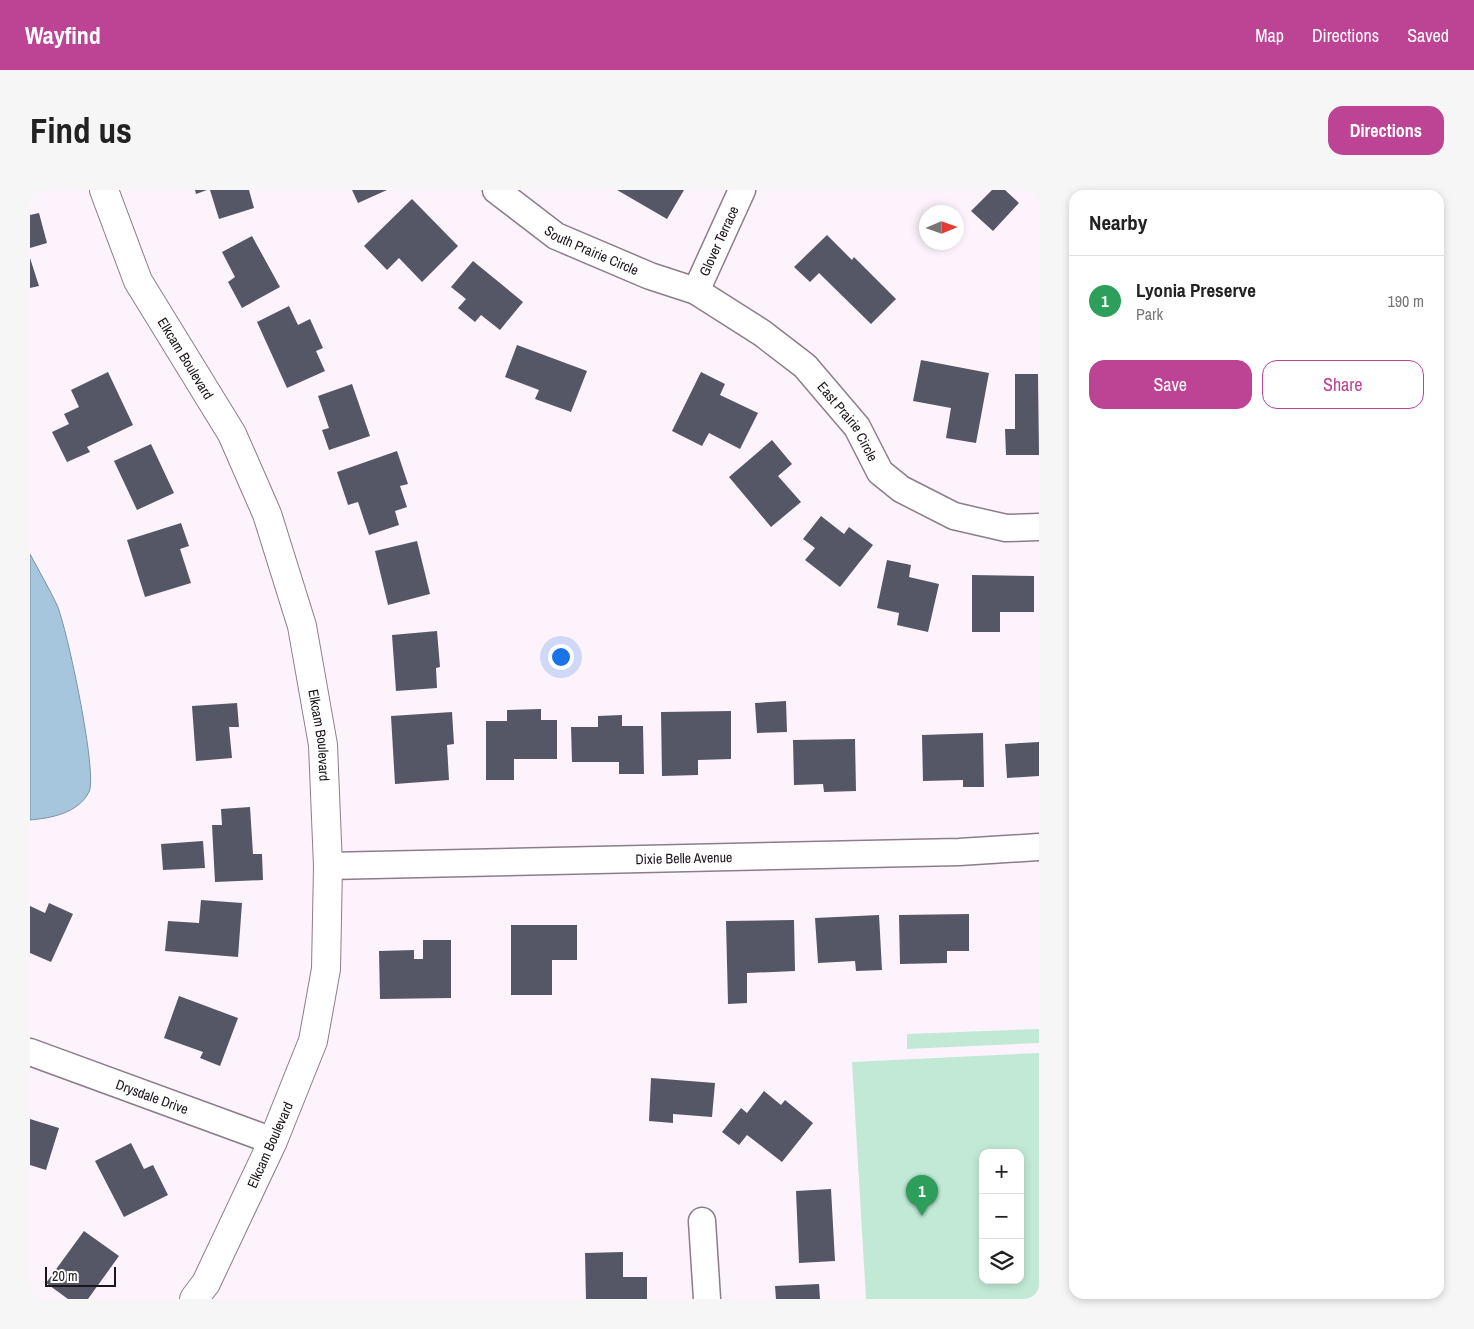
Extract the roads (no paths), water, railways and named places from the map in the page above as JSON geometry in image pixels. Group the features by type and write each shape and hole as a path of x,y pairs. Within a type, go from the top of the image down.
{"street":[{"name":"Elkcam Boulevard","path":"104,190 138,281 232,434 267,514 302,626 323,745 328,866 326,968 313,1041 273,1142 206,1283 194,1299"},
{"name":"South Prairie Circle","path":"496,190 556,236 650,276 696,291"},
{"name":"Glover Terrace","path":"696,291 742,190"},
{"name":"East Prairie Circle","path":"696,291 762,333 805,366 857,428 880,472 902,489 954,516 1006,528 1039,527"},
{"name":"Dixie Belle Avenue","path":"328,866 958,852 1039,848"},
{"name":"Drysdale Drive","path":"30,1052 273,1142"},
{"path":"702,1222 707,1299"}],"water":[{"path":"30,554 57,605 62,619 80,700 91,780 89,792 71,810 47,818 30,820"}],"place":[{"name":"Lyonia Preserve","path":"922,1216"}]}
